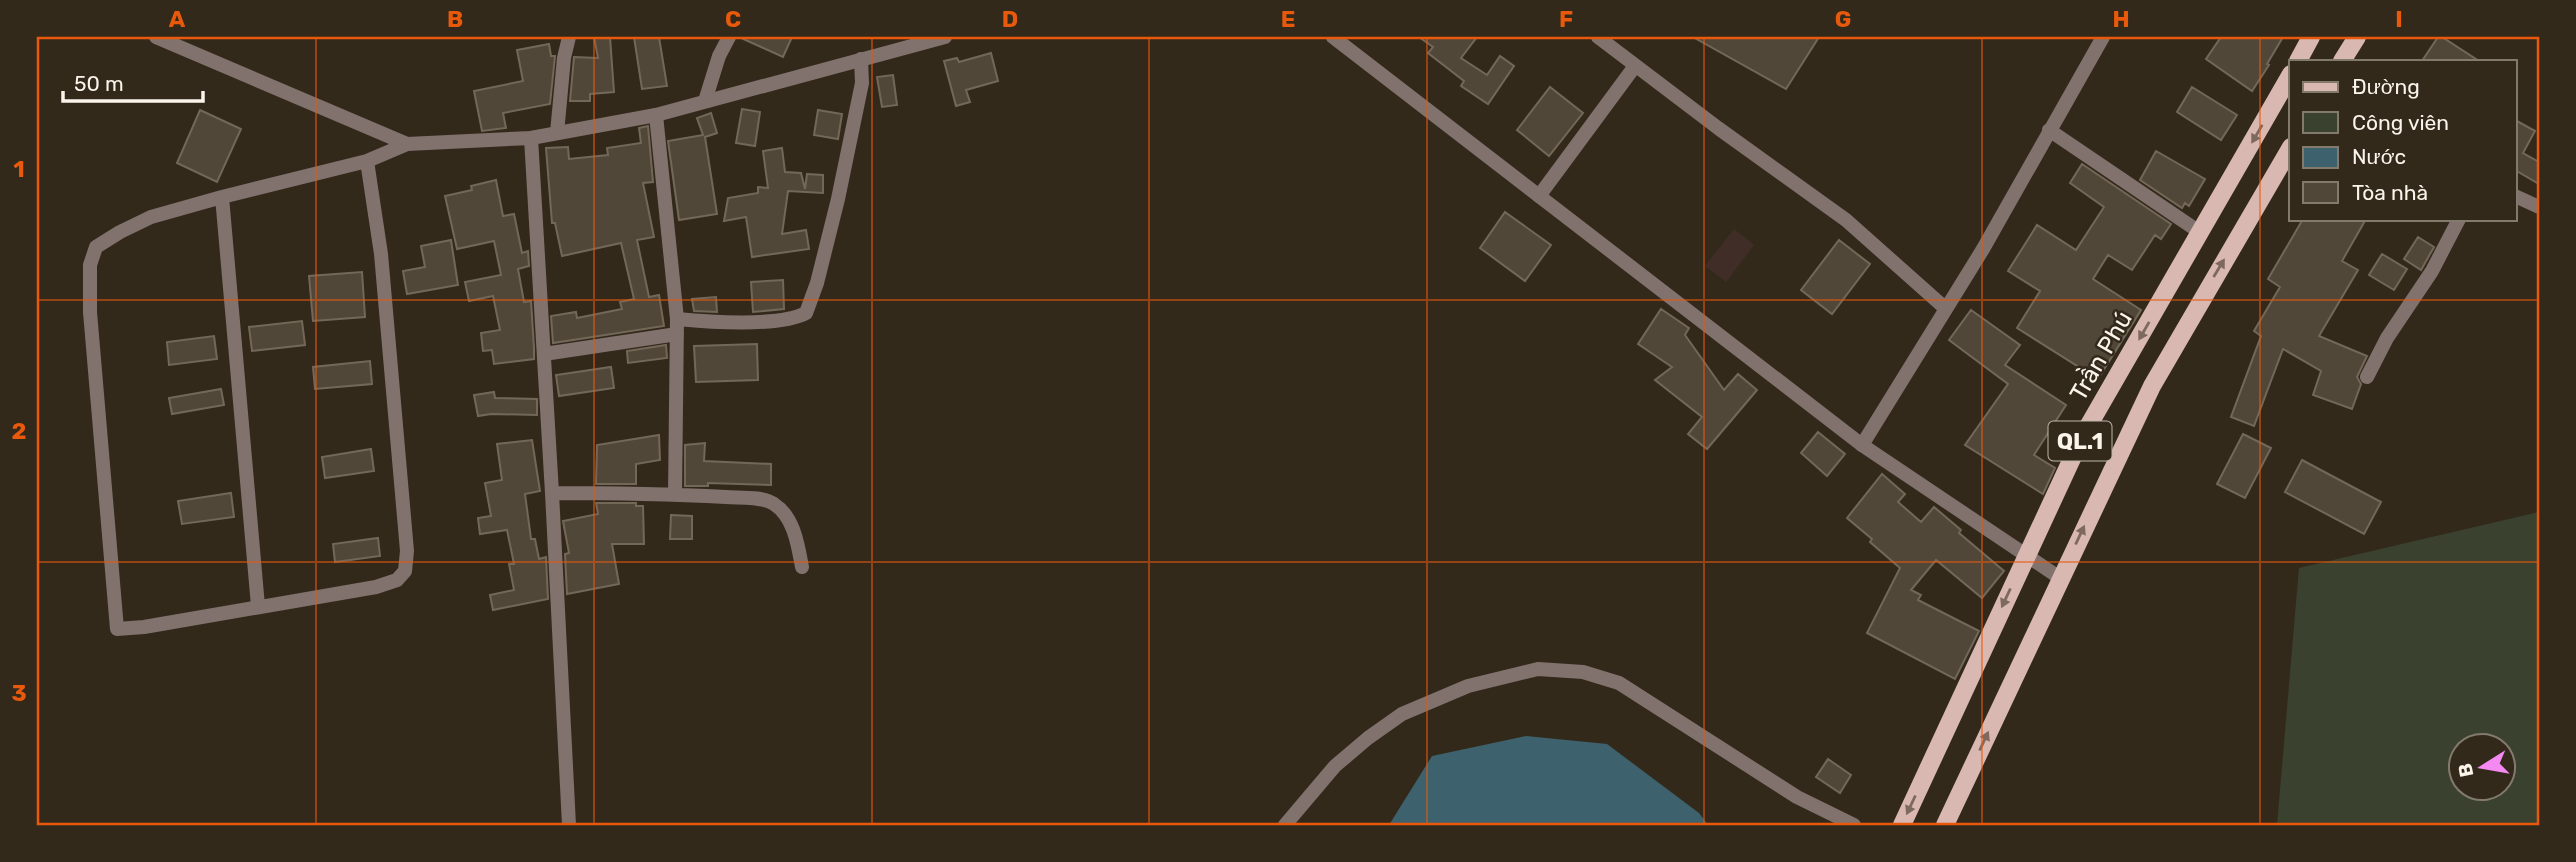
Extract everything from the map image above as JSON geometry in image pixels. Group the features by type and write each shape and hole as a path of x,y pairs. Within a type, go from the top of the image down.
{"main road":[{"path":"2299,60 2311,37"},
{"path":"2343,60 2357,37"},
{"name":"Trần Phú","path":"1902,825 2082,438 2289,78"},
{"name":"QL.1","path":"1945,825 2152,386 2289,150"}],"street":[{"path":"156,37 407,144"},
{"path":"557,134 564,58 569,37"},
{"path":"705,102 719,55 729,37"},
{"path":"367,161 383,275 407,551 405,571 397,580 376,587 144,627 117,629 90,312 90,265 96,247 151,217 367,161 407,144 531,138 656,116 945,37"},
{"path":"1333,37 1862,445 2060,578"},
{"path":"1598,37 1846,220 1945,309"},
{"path":"1862,445 1983,249 2103,37"},
{"path":"544,354 712,321 788,320 806,313 817,284 838,199 862,83 861,59"},
{"path":"1539,196 1635,66"},
{"path":"656,116 677,327 675,494"},
{"path":"2049,130 2201,233"},
{"path":"531,138 569,825"},
{"path":"2516,196 2539,207"},
{"path":"222,197 258,606"},
{"path":"2367,377 2387,338 2432,271 2458,220"},
{"path":"552,493 675,494 773,502 785,514 795,534 802,567"},
{"path":"1285,825 1335,766 1367,738 1402,714 1468,686 1538,669 1583,672 1619,683 1797,797 1854,825"}],"shaded area":[{"path":"1734,229 1754,245 1726,282 1705,266"}],"green space":[{"path":"2539,512 2539,825 2277,825 2299,568"}],"water":[{"path":"1526,736 1607,744 1699,813 1708,825 1389,825 1432,756"}],"building":[{"path":"594,37 610,37 614,92 590,94 590,101 570,101 574,57 598,58"},
{"path":"634,37 659,37 667,86 642,89"},
{"path":"739,37 792,37 783,57"},
{"path":"1419,37 1477,37 1461,58 1487,75 1500,56 1514,66 1488,104 1461,86 1464,81 1428,53 1433,47"},
{"path":"1693,37 1819,37 1786,89"},
{"path":"2221,37 2283,37 2252,91 2206,59"},
{"path":"2438,37 2442,37 2477,60 2423,60"},
{"path":"549,44 551,56 555,56 550,104 503,113 506,128 482,131 474,91 523,81 517,50"},
{"path":"991,53 998,81 966,90 970,102 956,106 944,61 957,58 959,62"},
{"path":"893,75 897,105 882,107 877,77"},
{"path":"1550,87 1583,113 1549,156 1517,130"},
{"path":"2192,87 2237,115 2221,140 2177,112"},
{"path":"742,109 760,112 755,146 736,143"},
{"path":"200,110 241,129 217,182 177,163"},
{"path":"818,110 842,114 838,139 814,135"},
{"path":"711,113 717,133 705,137 717,214 679,220 668,141 703,135 697,118"},
{"path":"2516,121 2535,131 2523,153 2539,162 2539,184 2516,171"},
{"path":"648,126 653,182 643,183 654,237 637,240 649,297 659,295 664,326 553,343 551,316 576,312 577,318 622,309 620,302 634,299 621,243 562,256 555,223 552,223 546,148 568,147 569,159 608,155 607,148 641,143 639,128"},
{"path":"782,148 785,172 801,173 805,189 807,174 823,175 823,193 788,191 782,234 806,230 809,249 752,257 746,217 724,221 728,198 758,193 758,187 768,188 763,151"},
{"path":"2156,151 2205,179 2189,206 2185,203 2182,208 2140,180"},
{"path":"2082,164 2171,224 2161,239 2155,235 2132,270 2108,255 2093,279 2141,310 2098,379 2017,328 2040,291 2008,271 2037,225 2076,250 2104,207 2070,183"},
{"path":"496,180 503,216 514,214 522,253 528,251 529,266 518,269 524,302 531,301 534,359 494,364 492,350 483,351 481,333 500,330 493,296 469,301 465,282 501,275 494,241 457,249 445,196 472,190 471,186"},
{"path":"1505,212 1551,245 1525,281 1480,248"},
{"path":"2302,220 2365,220 2342,261 2358,270 2319,336 2367,356 2357,377 2361,384 2352,409 2313,395 2321,371 2283,349 2254,426 2231,417 2261,336 2254,331 2280,287 2268,279"},
{"path":"2418,237 2434,247 2421,270 2404,259"},
{"path":"451,240 458,285 407,294 403,271 425,267 421,246"},
{"path":"1839,240 1870,264 1832,314 1801,290"},
{"path":"2382,254 2407,269 2394,290 2369,275"},
{"path":"362,272 365,317 313,321 309,276"},
{"path":"783,280 784,309 753,312 751,282"},
{"path":"716,297 717,312 694,311 692,299"},
{"path":"1661,309 1689,328 1685,335 1724,390 1738,374 1757,390 1707,449 1688,434 1702,417 1655,380 1672,367 1638,344"},
{"path":"1971,310 2020,345 2005,365 2066,405 2034,455 2055,468 2043,494 1965,445 2008,384 1949,340"},
{"path":"302,321 305,345 252,351 249,327"},
{"path":"214,336 217,359 169,365 167,342"},
{"path":"757,344 758,380 696,382 694,346"},
{"path":"666,345 667,358 628,363 627,351"},
{"path":"370,361 372,384 315,389 313,367"},
{"path":"611,367 614,388 559,396 556,375"},
{"path":"221,389 224,405 172,414 169,398"},
{"path":"494,392 495,398 537,399 537,415 478,416 474,395"},
{"path":"1818,432 1845,454 1827,476 1801,453"},
{"path":"2243,434 2271,448 2245,498 2217,484"},
{"path":"659,435 660,460 636,464 636,484 596,484 597,445"},
{"path":"532,440 540,491 525,494 531,539 535,539 539,559 546,557 548,599 493,610 490,595 514,590 509,564 514,564 507,530 480,534 478,518 491,516 485,483 502,480 497,444"},
{"path":"705,443 704,461 771,464 771,485 708,483 708,486 685,486 685,445"},
{"path":"371,449 374,471 325,478 322,457"},
{"path":"2302,460 2381,502 2364,534 2285,492"},
{"path":"1882,474 1905,494 1898,502 1921,522 1934,507 1961,530 1959,533 2004,571 1982,598 1936,560 1911,590 1921,595 1918,600 1979,631 1955,679 1867,633 1900,568 1847,518"},
{"path":"231,493 234,517 182,524 178,501"},
{"path":"596,503 636,503 636,506 643,506 644,544 612,544 619,584 567,594 565,554 569,553 563,521 598,514"},
{"path":"671,515 692,516 692,539 670,539"},
{"path":"378,538 380,556 335,562 333,544"},
{"path":"1828,759 1851,775 1840,793 1816,777"}]}
